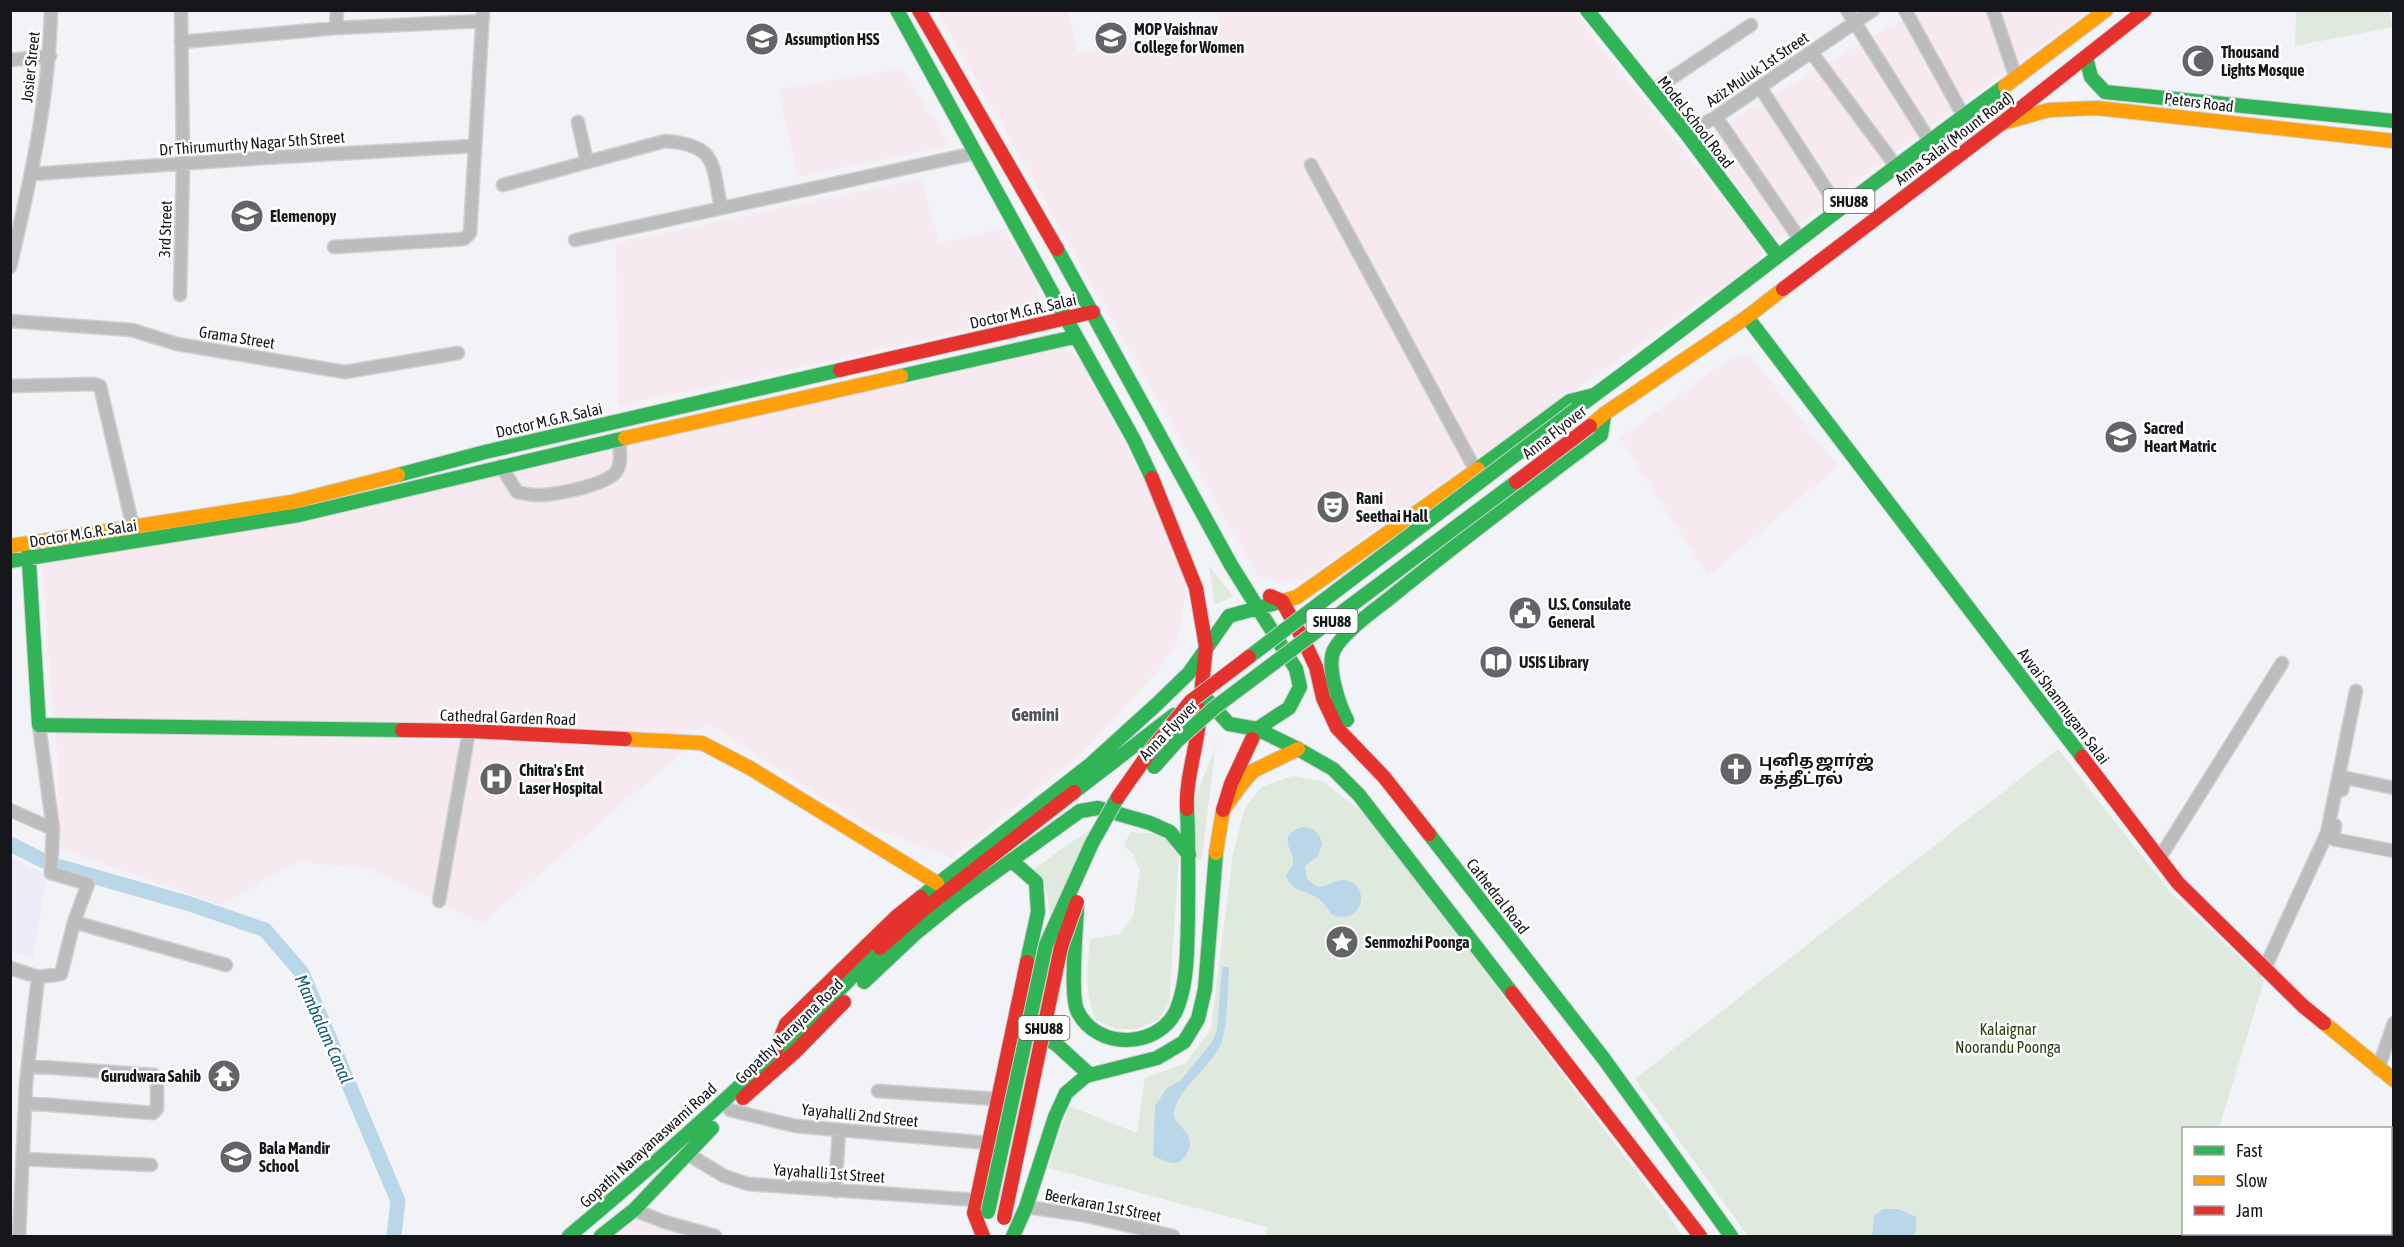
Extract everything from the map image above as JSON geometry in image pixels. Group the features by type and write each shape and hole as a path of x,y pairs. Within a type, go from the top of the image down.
{"main road":[{"path":"897,10 1067,319 1074,337 1082,344 1134,440 1161,497 1196,588 1206,647 1196,697 1199,734 1186,797 1189,855 1187,963 1178,1007 1162,1030 1143,1038 1120,1041 1103,1036 1084,1022 1076,1007 1074,956 1078,900"},
{"path":"908,32 919,10"},
{"path":"919,10 1093,312 1244,586 1296,669 1300,687 1289,708 1257,729 1231,784 1223,810 1217,841 1205,989 1198,1019 1184,1041 1157,1058 1090,1075 1066,1093 1054,1117 1026,1206 1011,1236"},
{"name":"Model School Road","path":"1587,10 1686,133 1777,255"},
{"name":"Anna Salai (Mount Road)","path":"1594,395 1667,342 1929,140 2106,10"},
{"name":"Anna Salai (Mount Road)","path":"1604,414 1746,317 2002,123 2145,10"},
{"name":"Peters Road","path":"2086,57 2086,70 2093,81 2105,92 2394,121"},
{"path":"2211,120 2214,103"},
{"name":"Peters Road","path":"2002,123 2049,110 2097,108 2211,120 2341,129 2394,141"},
{"path":"2327,115 2341,129 2394,131"},
{"name":"Doctor M.G.R. Salai","path":"10,546 291,502 496,450 1093,312"},
{"name":"Avvai Shanmugam Salai","path":"1746,317 2178,883 2303,1006 2394,1080"},
{"name":"Doctor M.G.R. Salai","path":"10,561 299,515 501,466 1074,337"},
{"path":"775,1052 786,1024 896,917 1091,764 1189,673 1229,616 1297,597 1476,471 1570,401 1594,395"},
{"name":"Anna Flyover","path":"775,1052 884,944 924,909 1196,697 1594,395"},
{"path":"1381,773 1339,708 1334,681 1334,649 1340,640 1388,600 1600,435 1604,414"},
{"name":"Anna Flyover","path":"1011,1236 1004,1218 1061,947 1078,900 1103,843 1130,797 1166,752 1205,714 1256,678 1604,414"},
{"path":"28,544 39,725"},
{"path":"1244,586 1282,601"},
{"path":"1297,597 1334,649"},
{"name":"Cathedral Road","path":"1282,601 1316,667 1323,698 1337,728 1381,773 1604,1059 1731,1236"},
{"path":"1196,697 1229,724 1257,729 1333,769 1359,795 1700,1236"},
{"name":"Anna Flyover","path":"983,1236 1029,1014 1046,945 1092,843 1119,794 1151,750 1196,697"},
{"name":"Cathedral Garden Road","path":"39,725 469,731 702,743 750,768 937,883"},
{"path":"1223,810 1253,771 1298,749"},
{"name":"Gopathy Narayana Road","path":"601,1236 634,1210 686,1153 795,1052 863,982 916,933 959,898 1080,811 1098,808 1150,823 1170,832 1189,855"},
{"path":"983,1236 974,1213 1038,912 1039,897 1036,882 1012,861"},
{"path":"1016,1023 1056,1044 1090,1075"},
{"name":"Gopathi Narayanaswami Road","path":"569,1236 659,1161 775,1052"}],"street":[{"name":"Josier Street","path":"10,267 32,174 50,56 51,10"},
{"name":"3rd Street","path":"180,295 183,164 181,10"},
{"path":"336,28 337,10"},
{"name":"Aziz Muluk 1st Street","path":"1686,133 1716,117 1812,53 1850,16 1873,10"},
{"path":"1905,10 1963,116"},
{"path":"1993,10 2016,78"},
{"path":"181,42 482,16 468,237 334,247"},
{"path":"1850,16 1929,140"},
{"path":"1652,91 1751,25"},
{"path":"1812,53 1896,165"},
{"path":"10,60 50,56"},
{"path":"1760,87 1839,209"},
{"path":"1716,117 1799,238"},
{"path":"578,122 587,162"},
{"path":"503,185 666,141 688,142 702,149 712,160 721,208"},
{"name":"Dr Thirumurthy Nagar 5th Street","path":"32,174 474,146"},
{"path":"575,240 975,153"},
{"path":"1311,165 1476,471"},
{"name":"Grama Street","path":"10,321 132,330 177,344 345,372 458,353"},
{"path":"10,386 93,384 100,386 133,527"},
{"path":"501,466 517,492 537,495 595,485 606,481 616,472 620,462 619,439"},
{"path":"2159,859 2282,663"},
{"path":"2264,970 2327,832 2356,691"},
{"path":"10,968 38,977 62,974 65,954 88,884 51,873 53,829 39,725"},
{"path":"439,901 469,731"},
{"path":"2394,788 2345,778 2332,838 2394,851"},
{"path":"10,810 53,829"},
{"path":"75,922 226,965"},
{"path":"19,1236 25,1103 38,977"},
{"path":"2378,1069 2394,1023"},
{"path":"25,1103 153,1113 157,1109 157,1080 153,1075 28,1066"},
{"path":"878,1091 998,1099"},
{"name":"Yayahalli 2nd Street","path":"730,1110 795,1126 988,1143"},
{"path":"835,1191 839,1131"},
{"name":"Yayahalli 1st Street","path":"686,1153 724,1176 748,1184 977,1200"},
{"path":"23,1159 151,1165"},
{"name":"Beerkaran 1st Street","path":"1026,1206 1083,1215 1152,1233 1173,1236"},
{"path":"634,1210 665,1222 715,1236"}],"shaded area":[{"path":"937,11 1068,11 1078,53 1220,24 1217,11 1572,11 1763,249 1759,261 1306,578 1280,583 1257,575"},
{"path":"1916,11 2088,11 1775,241 1704,136"},
{"path":"902,68 951,146 798,177 778,89"},
{"path":"922,178 939,243 1003,229 1038,284 1038,305 1024,317 618,406 616,243"},
{"path":"1061,346 1080,359 1161,514 1188,577 1178,641 1163,665 1085,750 952,858 867,826 712,726 668,736 53,717 42,560"},
{"path":"1749,354 1838,466 1708,576 1620,438 1732,357"},
{"path":"56,733 693,744 482,923 366,868 298,862 221,905 61,849"},
{"path":"10,857 47,875 33,958 11,951"},
{"path":"644,1216 695,1236 612,1236 632,1219"}],"green space":[{"path":"2296,11 2389,11 2393,27 2295,46"},
{"path":"1209,566 1233,596 1215,605"},
{"path":"1215,748 1202,858 1197,861 1191,807"},
{"name":"Kalaignar Noorandu Poonga","path":"2058,749 2171,893 2264,980 2219,1127 2182,1127 2182,1235 2195,1236 1748,1236 1635,1079"},
{"name":"Senmozhi Poonga","path":"1293,776 1322,781 1365,814 1672,1219 1682,1236 1266,1236 1267,1227 1048,1168 1069,1106 1137,1133 1145,1078 1186,1063 1211,1029 1233,854 1245,807 1263,786"},
{"path":"1092,828 1050,917 1044,885 1032,870"},
{"path":"1130,832 1165,834 1179,856 1169,1003 1158,1020 1136,1029 1116,1029 1096,1020 1088,989 1088,961 1090,939 1120,934 1133,916 1140,871 1134,855 1124,846"}],"water":[{"path":"1302,827 1316,831 1322,844 1318,856 1305,866 1307,879 1318,887 1341,880 1354,883 1361,897 1356,911 1350,915 1342,917 1331,914 1319,899 1295,887 1286,876 1293,864 1288,845 1289,835"},
{"path":"1222,967 1229,967 1227,1009 1222,1041 1214,1056 1177,1103 1174,1117 1190,1142 1180,1162 1168,1162 1153,1156 1155,1106 1167,1088 1181,1080 1212,1042 1217,1030"},
{"path":"1883,1209 1899,1209 1916,1217 1916,1230 1913,1236 1872,1236 1874,1216"}],"waterway":[{"name":"Mambalam Canal","path":"10,844 44,861"},
{"name":"Mambalam Canal","path":"61,867 190,904 265,930 302,973 398,1201 394,1236"}],"traffic: fast":[{"path":"897,10 1134,440 1152,478"},
{"path":"1587,10 1686,133 1777,255"},
{"path":"2086,57 2091,77 2105,92 2394,121"},
{"path":"1585,402 2005,86"},
{"path":"1057,249 1231,565 1296,669 1300,687 1289,708 1257,729 1252,739"},
{"path":"1747,317 2082,757"},
{"path":"901,376 1074,337"},
{"path":"398,475 485,452 840,370"},
{"path":"1478,469 1570,401 1594,395"},
{"path":"1249,657 1576,409"},
{"path":"1347,720 1340,705 1332,675 1332,657 1338,643 1360,622 1443,556 1601,435 1604,416"},
{"path":"10,561 299,515 625,438"},
{"path":"1154,767 1177,741 1214,708 1516,482"},
{"path":"28,545 39,725 402,730"},
{"path":"921,897 1091,764 1157,704 1189,673 1229,616 1283,601"},
{"path":"1202,685 1201,693 1229,724 1257,729 1333,769 1359,795 1512,993"},
{"path":"1074,792 1174,715"},
{"path":"988,1212 1046,945 1092,843 1118,797"},
{"path":"864,982 916,933 959,898 1080,811 1098,808 1150,823 1170,832 1189,855"},
{"path":"1077,909 1074,990 1077,1010 1086,1024 1113,1039 1129,1040 1159,1031 1170,1020 1178,1006 1185,974 1188,919 1187,809"},
{"path":"1429,834 1604,1059 1731,1236"},
{"path":"1013,1236 1026,1207 1055,1117 1066,1093 1086,1076 1157,1058 1184,1042 1198,1019 1205,989 1216,853"},
{"path":"1012,861 1036,882 1038,912 1027,962"},
{"path":"569,1236 729,1096 880,948"},
{"path":"1029,1030 1056,1044 1090,1075"},
{"path":"601,1236 634,1210 712,1128"}],"traffic: slow":[{"path":"2005,86 2106,10"},
{"path":"2003,123 2049,110 2097,108 2394,141"},
{"path":"1590,426 1604,414 1747,317 1783,289"},
{"path":"625,438 901,376"},
{"path":"1283,601 1297,597 1478,469"},
{"path":"10,546 292,502 398,475"},
{"path":"625,739 702,743 750,768 937,883"},
{"path":"1216,853 1223,810 1241,785 1253,771 1298,749"},
{"path":"2324,1023 2394,1080"}],"traffic: jam":[{"path":"919,10 1057,249"},
{"path":"1783,289 2002,123 2145,10"},
{"path":"840,370 1093,312"},
{"path":"1516,482 1590,426"},
{"path":"1152,478 1196,588 1206,647 1202,685"},
{"path":"1270,596 1282,601 1303,639 1316,667 1323,698 1337,728 1384,777 1429,834"},
{"path":"1118,797 1151,750 1191,701 1249,657"},
{"path":"1187,809 1188,785 1200,710"},
{"path":"402,730 625,739"},
{"path":"1223,810 1231,784 1252,739"},
{"path":"2082,757 2178,883 2303,1006 2324,1023"},
{"path":"880,948 924,909 1074,792"},
{"path":"775,1052 786,1024 896,917 921,897"},
{"path":"1004,1218 1061,947 1077,902"},
{"path":"983,1236 974,1213 1027,962"},
{"path":"1512,993 1700,1236"},
{"path":"743,1098 795,1052 844,1002"}],"place":[{"name":"MOP Vaishnav College for Women","path":"1111,38"},
{"name":"Assumption HSS","path":"762,39"},
{"name":"Thousand Lights Mosque","path":"2198,61"},
{"name":"Elemenopy","path":"247,216"},
{"name":"Sacred Heart Matric","path":"2121,437"},
{"name":"Rani Seethai Hall","path":"1333,507"},
{"name":"U.S. Consulate General","path":"1525,613"},
{"name":"USIS Library","path":"1496,662"},
{"name":"புனித ஜார்ஜ் கத்தீட்ரல்","path":"1736,769"},
{"name":"Chitra's Ent Laser Hospital","path":"496,779"},
{"name":"Senmozhi Poonga","path":"1342,942"},
{"name":"Gurudwara Sahib","path":"224,1076"},
{"name":"Bala Mandir School","path":"236,1157"}],"district":[{"name":"Gemini","path":"1035,714"}]}
